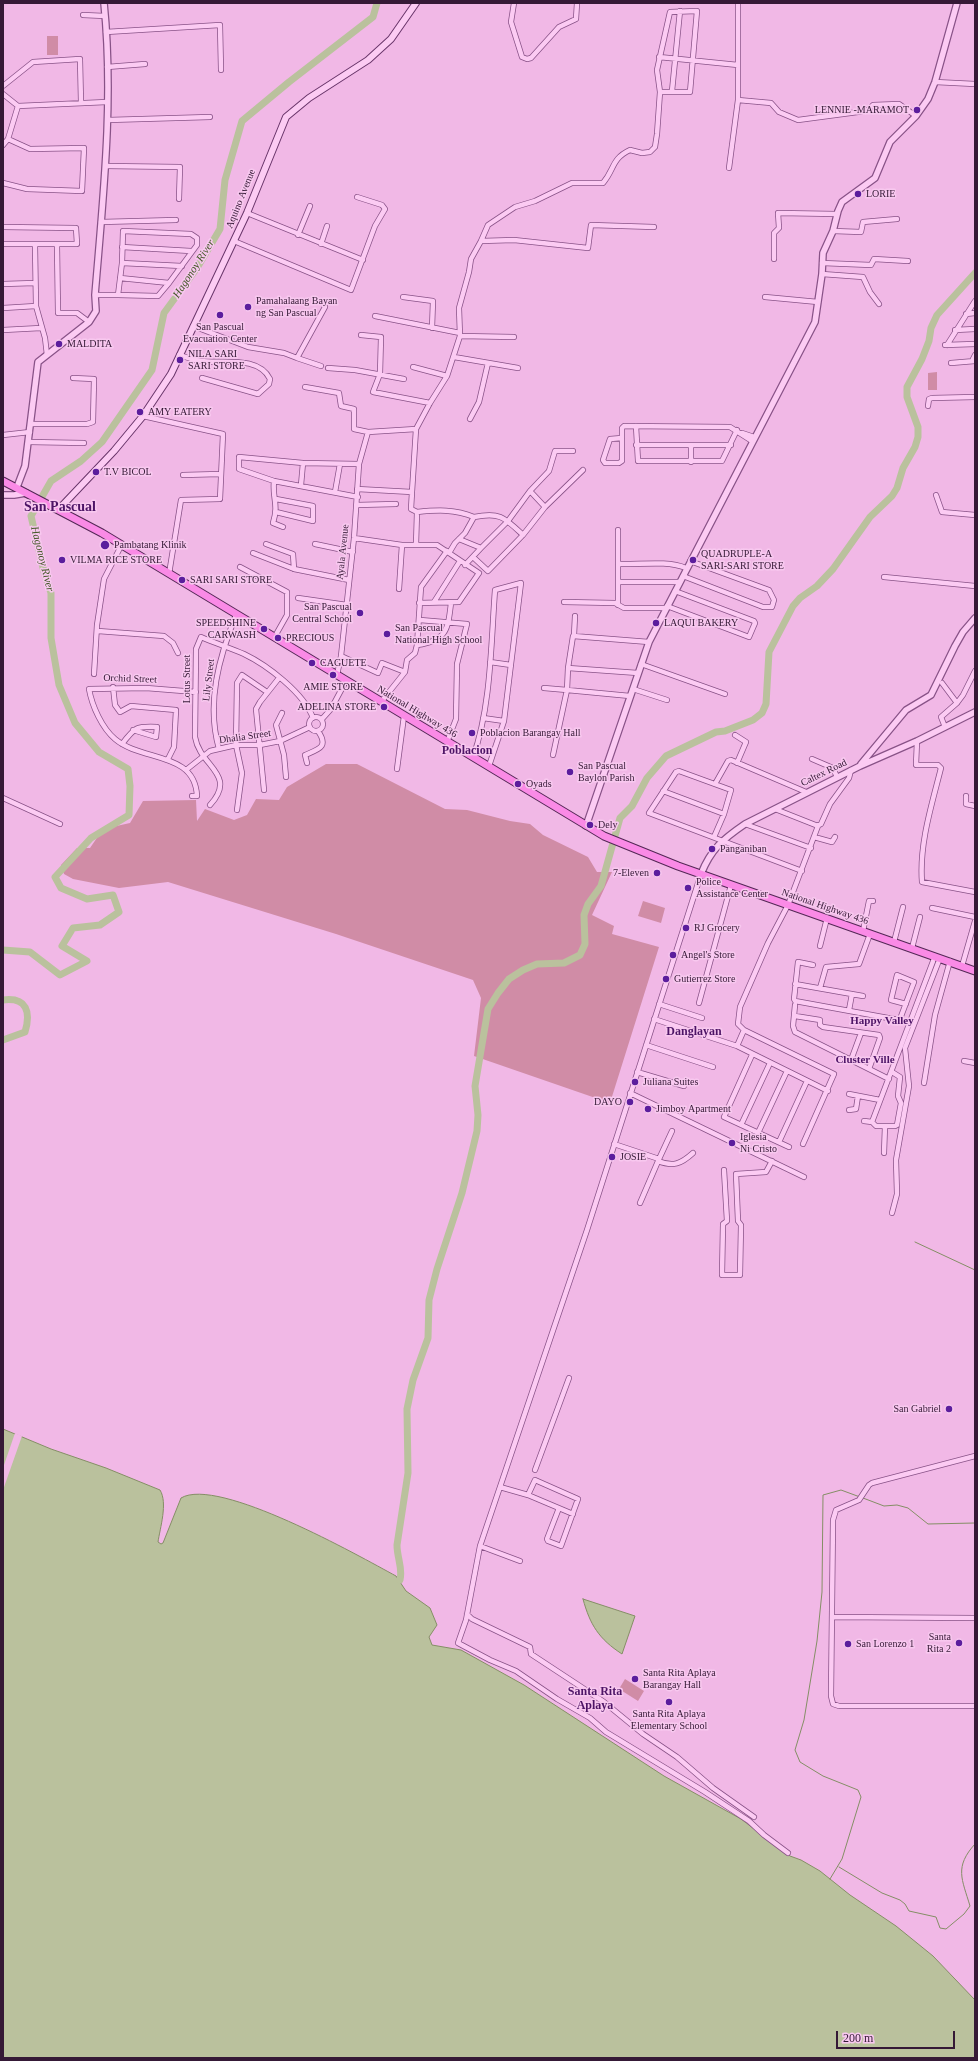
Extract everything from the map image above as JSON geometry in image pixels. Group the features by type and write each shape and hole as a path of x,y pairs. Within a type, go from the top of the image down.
{"main road":[{"name":"Aquino Avenue","path":"60,509 114,451 143,416 171,374 247,214 286,117 309,98 368,60 391,39 416,3"},
{"name":"National Highway 436","path":"3,481 60,509 604,836 731,885 975,971"}],"street":[{"path":"17,487 25,466 38,362 89,322 96,311 95,295 106,166 108,120 104,3"},
{"path":"514,3 511,22 522,57 527,59 531,58 559,27 576,19 577,3"},
{"path":"729,168 738,100 738,3"},
{"path":"586,826 641,664 650,642 686,568 815,322 822,274 823,253 833,231 837,214 842,202 875,178 890,142 916,116 928,99 935,82 957,3"},
{"path":"672,91 680,11"},
{"path":"523,534 508,520 493,514 474,517 463,512 441,510 417,512 411,509 416,429 430,402 447,376 454,357 460,335 459,308 471,259 488,225 514,206 535,201 572,183 603,182 608,178 616,158 630,150 642,153 650,152 655,147 660,92 657,70 670,12 697,11 690,92 660,92"},
{"path":"83,15 105,16"},
{"path":"106,32 220,25 221,70"},
{"path":"659,58 693,59 738,64"},
{"path":"3,86 33,62 80,59 81,103"},
{"path":"107,67 145,64"},
{"path":"935,82 975,84"},
{"path":"3,94 18,106 108,102"},
{"path":"738,100 771,102 779,112 798,120 858,112 868,110 873,105 902,105 916,116"},
{"path":"3,146 8,139 18,106"},
{"path":"108,120 210,117"},
{"path":"3,183 27,189 82,190 83,184 84,148 30,149 8,139"},
{"path":"106,166 180,168 179,199"},
{"path":"234,241 351,290 375,226 385,209 382,205 357,197"},
{"path":"298,235 310,206"},
{"path":"774,259 774,233 779,228 778,213 837,214"},
{"path":"247,214 363,260"},
{"path":"833,231 861,232 863,222 897,219"},
{"path":"101,222 176,220"},
{"path":"118,295 125,222"},
{"path":"481,241 514,240 588,248 591,225 654,227"},
{"path":"321,244 327,226"},
{"path":"3,228 76,228 77,244 3,244"},
{"path":"95,295 158,296 197,245 197,238 191,234 123,231"},
{"path":"34,245 36,306 45,338 47,355"},
{"path":"57,245 58,313 77,313 89,322"},
{"path":"122,247 191,251"},
{"path":"822,263 870,265 874,259 908,261"},
{"path":"122,263 182,266"},
{"path":"822,274 862,277 870,292 879,304"},
{"path":"120,278 169,282"},
{"path":"3,284 35,283"},
{"path":"403,297 433,301 432,328"},
{"path":"765,297 818,302"},
{"path":"975,301 946,345 975,344"},
{"path":"3,308 36,306"},
{"path":"297,358 325,307"},
{"path":"966,314 975,313"},
{"path":"375,316 460,335 514,337"},
{"path":"193,326 248,347 284,353 321,366"},
{"path":"3,330 41,328"},
{"path":"955,330 975,330"},
{"path":"361,335 381,337 380,374 373,392 430,402"},
{"path":"180,355 198,361 233,361 261,368 270,379 269,384 258,394 202,378"},
{"path":"951,363 974,361 975,355"},
{"path":"454,357 518,368"},
{"path":"470,419 479,402 488,363"},
{"path":"413,367 447,376"},
{"path":"328,368 380,374 404,379"},
{"path":"31,424 87,424 93,422 94,379 73,378"},
{"path":"305,387 339,393 341,406 354,409 354,429 368,432 416,429"},
{"path":"928,406 929,399 932,398 975,397"},
{"path":"143,416 223,434 220,499 181,500 169,574"},
{"path":"636,426 638,461 722,461 739,432"},
{"path":"622,438 610,439 603,460 605,463 619,463 622,461 622,438 622,427 730,428 753,439"},
{"path":"3,435 30,432"},
{"name":"Ayala Avenue","path":"337,675 341,656 353,552 358,497 357,489 359,464 368,432"},
{"path":"29,442 84,443"},
{"path":"636,445 730,445"},
{"path":"691,445 691,462"},
{"path":"465,565 508,520 530,491 549,471 556,451 573,451"},
{"path":"358,497 274,481 239,468 239,457 303,463 359,464"},
{"path":"301,485 303,463"},
{"path":"335,492 340,464"},
{"path":"473,557 488,571 523,534 545,507 583,470"},
{"path":"183,475 220,474"},
{"path":"274,481 273,490 276,499 276,512 273,523 283,527"},
{"path":"357,489 412,492"},
{"path":"530,491 545,507"},
{"path":"3,495 14,495 27,492"},
{"path":"936,495 942,512 975,515"},
{"path":"276,499 313,506 313,522 276,512"},
{"path":"357,505 396,504"},
{"path":"416,545 417,512"},
{"path":"381,702 405,672 407,660 416,653 420,620 419,603 421,587 454,543 459,539 474,517"},
{"path":"618,530 618,605"},
{"path":"354,538 402,545 437,545 460,562 479,573 459,602 419,603"},
{"path":"459,539 481,548"},
{"path":"266,544 293,554 294,569"},
{"path":"315,544 353,552"},
{"path":"399,589 402,545"},
{"path":"94,674 98,631 97,625 104,579 121,546"},
{"path":"253,553 294,569 349,580"},
{"path":"683,576 763,607 772,607 774,600 769,590 690,561"},
{"path":"434,602 460,562"},
{"path":"618,564 652,562 679,565 686,568"},
{"path":"240,567 287,592 287,615 274,638"},
{"path":"884,577 975,586"},
{"path":"618,582 680,582"},
{"path":"472,757 481,735 490,662 495,590 521,583 504,721 489,766"},
{"path":"564,602 615,603 624,608 667,607 749,637 755,622 675,591"},
{"path":"298,598 347,605"},
{"path":"417,645 437,640 446,631 449,622 451,603"},
{"name":"Lily Street","path":"219,749 214,725 215,689 223,647 236,615"},
{"path":"553,755 566,690 572,636 574,635 575,616"},
{"path":"860,766 906,710 931,695 955,646 963,632 975,618"},
{"path":"420,620 467,624 456,664 456,719 447,742"},
{"path":"98,631 164,636 173,643 178,653"},
{"path":"574,635 650,642"},
{"name":"Lotus Street","path":"210,805 220,790 221,779 217,771 202,756 197,747 195,737 196,649 201,637 245,655 279,678 303,700 313,718"},
{"path":"341,656 378,673 382,663 405,672"},
{"path":"490,662 511,664"},
{"path":"641,664 725,694"},
{"path":"568,668 638,674"},
{"path":"945,727 940,717 957,703 963,695 975,671"},
{"path":"237,810 242,773 236,745 237,683 242,675 267,692"},
{"path":"264,790 256,709 267,692 279,678"},
{"path":"322,719 331,709 346,681"},
{"path":"942,683 957,703"},
{"name":"Orchid Street","path":"192,796 197,796 196,787 194,780 186,770 168,759 146,754 122,744 110,733 92,702 89,688 196,692"},
{"path":"113,688 115,705 120,712 131,706 176,710 174,747 168,759"},
{"path":"544,688 630,696"},
{"path":"633,689 666,700"},
{"name":"Caltex Road","path":"701,874 711,852 723,840 744,824 851,770 918,741 975,712"},
{"path":"282,713 276,725 286,777"},
{"path":"397,769 404,716"},
{"path":"307,763 305,755 320,748 323,743 322,737 318,731 310,727 310,721 313,718 318,717 322,719"},
{"path":"483,718 504,721"},
{"path":"318,731 323,726 322,719"},
{"path":"122,744 133,730 140,726 158,727 156,736 133,730"},
{"name":"Dhalia Street","path":"186,770 202,756 219,749 236,745 280,741 310,727"},
{"path":"735,735 746,742 737,763"},
{"path":"918,741 916,765 938,765 941,768 925,838 922,863 922,882 975,892"},
{"path":"812,759 833,768 837,777"},
{"path":"715,784 728,761 737,763 806,792"},
{"path":"803,1144 834,1076 833,1073 744,1030 738,1024 740,1007 768,943 788,905 811,848 817,826 821,824 830,804 849,778 851,770"},
{"path":"714,837 724,814 731,792 729,789 679,771 674,773 649,813 802,871"},
{"path":"663,791 724,814"},
{"path":"966,796 966,804 975,806"},
{"path":"3,798 60,824"},
{"path":"775,809 817,826"},
{"path":"744,824 811,848"},
{"path":"814,837 832,842 835,837"},
{"path":"701,874 614,1144 480,1546 467,1614 458,1643 516,1671 557,1699 590,1718 606,1732 705,1792 749,1821 764,1835 788,1853"},
{"path":"699,1003 731,885"},
{"path":"820,988 826,967 859,964 866,932 869,901 873,900"},
{"path":"894,942 903,907"},
{"path":"932,908 975,917"},
{"path":"912,948 920,917"},
{"path":"820,946 827,918"},
{"path":"962,966 975,921"},
{"path":"872,1122 910,1022 938,957"},
{"path":"892,1213 897,1194 896,1160 909,1086 906,1048 938,957"},
{"path":"924,1083 935,1016 950,961"},
{"path":"813,965 798,962 795,984 795,1001 910,1022"},
{"path":"900,1019 906,1004 914,982 897,975 891,1000 906,1004"},
{"path":"795,984 862,996"},
{"path":"849,1010 852,994"},
{"path":"659,1004 702,1018"},
{"path":"795,1005 793,1026 795,1032 889,1079"},
{"path":"795,1016 820,1020 820,1025 822,1027 880,1037 868,1069"},
{"path":"654,1019 736,1046 806,1081 828,1090"},
{"path":"736,1046 744,1030"},
{"path":"851,1060 861,1033"},
{"path":"646,1045 714,1067"},
{"path":"752,1055 724,1116 740,1125 789,1147"},
{"path":"964,1061 975,1063"},
{"path":"740,1125 770,1063"},
{"path":"758,1133 787,1071"},
{"path":"637,1072 684,1086"},
{"path":"864,1121 872,1122 876,1126 896,1126 901,1103 898,1096 900,1077 892,1072"},
{"path":"780,1142 806,1081"},
{"path":"630,1093 804,1177"},
{"path":"849,1094 880,1100"},
{"path":"849,1110 856,1109 858,1096"},
{"path":"884,1153 885,1126"},
{"path":"640,1203 672,1131"},
{"path":"614,1144 674,1165 693,1153"},
{"path":"738,1221 727,1221 723,1224 722,1275 740,1274 742,1226 738,1221 736,1173 766,1172 772,1161"},
{"path":"724,1170 727,1221"},
{"path":"535,1470 569,1378"},
{"path":"975,1456 872,1483 868,1485 861,1498 837,1509 834,1513 831,1696 833,1704 840,1706 975,1706"},
{"path":"528,1495 534,1480 578,1499 562,1545 548,1541 547,1539 559,1508"},
{"path":"500,1486 528,1495 573,1514"},
{"path":"480,1546 520,1561"},
{"path":"467,1614 472,1619 530,1647 530,1653 604,1702 643,1734 677,1757 713,1788 754,1817"},
{"path":"832,1617 975,1618"}],"shaded area":[{"path":"47,36 58,36 58,55 47,55"},
{"path":"937,372 937,390 928,390 928,373"},
{"path":"326,764 357,764 445,809 467,810 510,821 530,824 543,835 588,857 597,872 612,872 592,915 614,926 612,934 659,947 610,1103 474,1056 481,998 473,980 336,934 168,882 119,888 73,879 64,874 61,865 77,848 90,848 103,829 130,823 143,801 196,800 197,821 205,809 234,820 247,815 256,799 279,800 287,787"},
{"path":"643,901 665,908 661,923 638,916"},
{"path":"3,1429 51,1449 106,1468 160,1490 163,1502 163,1516 158,1542 161,1544 163,1543 181,1498 199,1494 225,1498 256,1508 288,1521 352,1552 396,1576 406,1591 430,1608 437,1625 429,1637 432,1645 461,1650 524,1685 664,1776 741,1819 790,1856 801,1860 820,1871 850,1895 896,1926 933,1956 975,2000 975,2058 3,2058"},
{"path":"583,1599 635,1616 622,1654 607,1643 596,1631"},
{"path":"625,1679 644,1691 638,1701 619,1689"}],"pier":[{"path":"15,1433 22,1436 3,1490 3,1468"}],"waterway":[{"name":"Hagonoy River","path":"3,950 30,952 60,975 87,961 62,946 73,928 100,925 119,912 113,895 87,899 61,888 55,877 91,838 129,815 130,786 128,769 99,752 75,723 59,685 51,638 51,593 44,572 31,516 51,481 81,461 102,442 152,370 164,313 197,268 220,229 225,180 242,121 289,82 373,17 377,3"},
{"path":"400,1580 401,1571 397,1545 408,1473 407,1409 413,1380 428,1338 429,1300 437,1269 462,1193 477,1131 478,1115 475,1086 488,1009 509,979 523,970 537,964 564,963 580,955 585,944 584,915 588,904 601,886 620,818 632,806 647,778 666,756 716,732 725,731 753,720 762,713 766,704 769,652 793,606 800,598 817,586 833,569 870,517 892,496 897,488 903,468 915,447 918,437 918,427 907,397 907,387 922,359 929,341 931,328 937,315 975,273"},
{"name":"Hagonoy River","path":"3,1000 17,1001 25,1007 27,1012 27,1025 25,1032 3,1040"},
{"path":"915,1242 975,1270"},
{"path":"830,1879 842,1859 861,1797 858,1790 823,1776 800,1762 795,1750 804,1720 817,1641 822,1592 823,1495 841,1490 860,1497"},
{"path":"863,1498 884,1506 897,1505 908,1508 928,1524 975,1523"},
{"path":"839,1867 882,1893 900,1900 905,1904 909,1911 936,1917 940,1928 946,1929 964,1914 970,1906 963,1881 962,1867 968,1852 975,1844"}],"place":[{"name":"LENNIE -MARAMOT","path":"917,110"},
{"name":"LORIE","path":"858,194"},
{"name":"Pamahalaang Bayan ng San Pascual","path":"248,307"},
{"name":"San Pascual Evacuation Center","path":"220,315"},
{"name":"MALDITA","path":"59,344"},
{"name":"NILA SARI SARI STORE","path":"180,360"},
{"name":"AMY EATERY","path":"140,412"},
{"name":"T.V BICOL","path":"96,472"},
{"name":"Pambatang Klinik","path":"105,545"},
{"name":"VILMA RICE STORE","path":"62,560"},
{"name":"QUADRUPLE-A SARI-SARI STORE","path":"693,560"},
{"name":"SARI SARI STORE","path":"182,580"},
{"name":"San Pascual Central School","path":"360,613"},
{"name":"LAQUI BAKERY","path":"656,623"},
{"name":"SPEEDSHINE CARWASH","path":"264,629"},
{"name":"San Pascual National High School","path":"387,634"},
{"name":"PRECIOUS","path":"278,638"},
{"name":"CAGUETE","path":"312,663"},
{"name":"AMIE STORE","path":"333,675"},
{"name":"ADELINA STORE","path":"384,707"},
{"name":"Poblacion Barangay Hall","path":"472,733"},
{"name":"San Pascual Baylon Parish","path":"570,772"},
{"name":"Oyads","path":"518,784"},
{"name":"Dely","path":"590,825"},
{"name":"Panganiban","path":"712,849"},
{"name":"7-Eleven","path":"657,873"},
{"name":"Police Assistance Center","path":"688,888"},
{"name":"RJ Grocery","path":"686,928"},
{"name":"Angel's Store","path":"673,955"},
{"name":"Gutierrez Store","path":"666,979"},
{"name":"Juliana Suites","path":"635,1082"},
{"name":"DAYO","path":"630,1102"},
{"name":"Jimboy Apartment","path":"648,1109"},
{"name":"Iglesia Ni Cristo","path":"732,1143"},
{"name":"JOSIE","path":"612,1157"},
{"name":"San Gabriel","path":"949,1409"},
{"name":"Santa Rita 2","path":"959,1643"},
{"name":"San Lorenzo 1","path":"848,1644"},
{"name":"Santa Rita Aplaya Barangay Hall","path":"635,1679"},
{"name":"Santa Rita Aplaya Elementary School","path":"669,1702"}],"district":[{"name":"San Pascual","path":"60,507"},
{"name":"Poblacion","path":"467,751"},
{"name":"Happy Valley","path":"882,1021"},
{"name":"Danglayan","path":"694,1032"},
{"name":"Cluster Ville","path":"865,1060"},
{"name":"Santa Rita Aplaya","path":"595,1699"}]}
